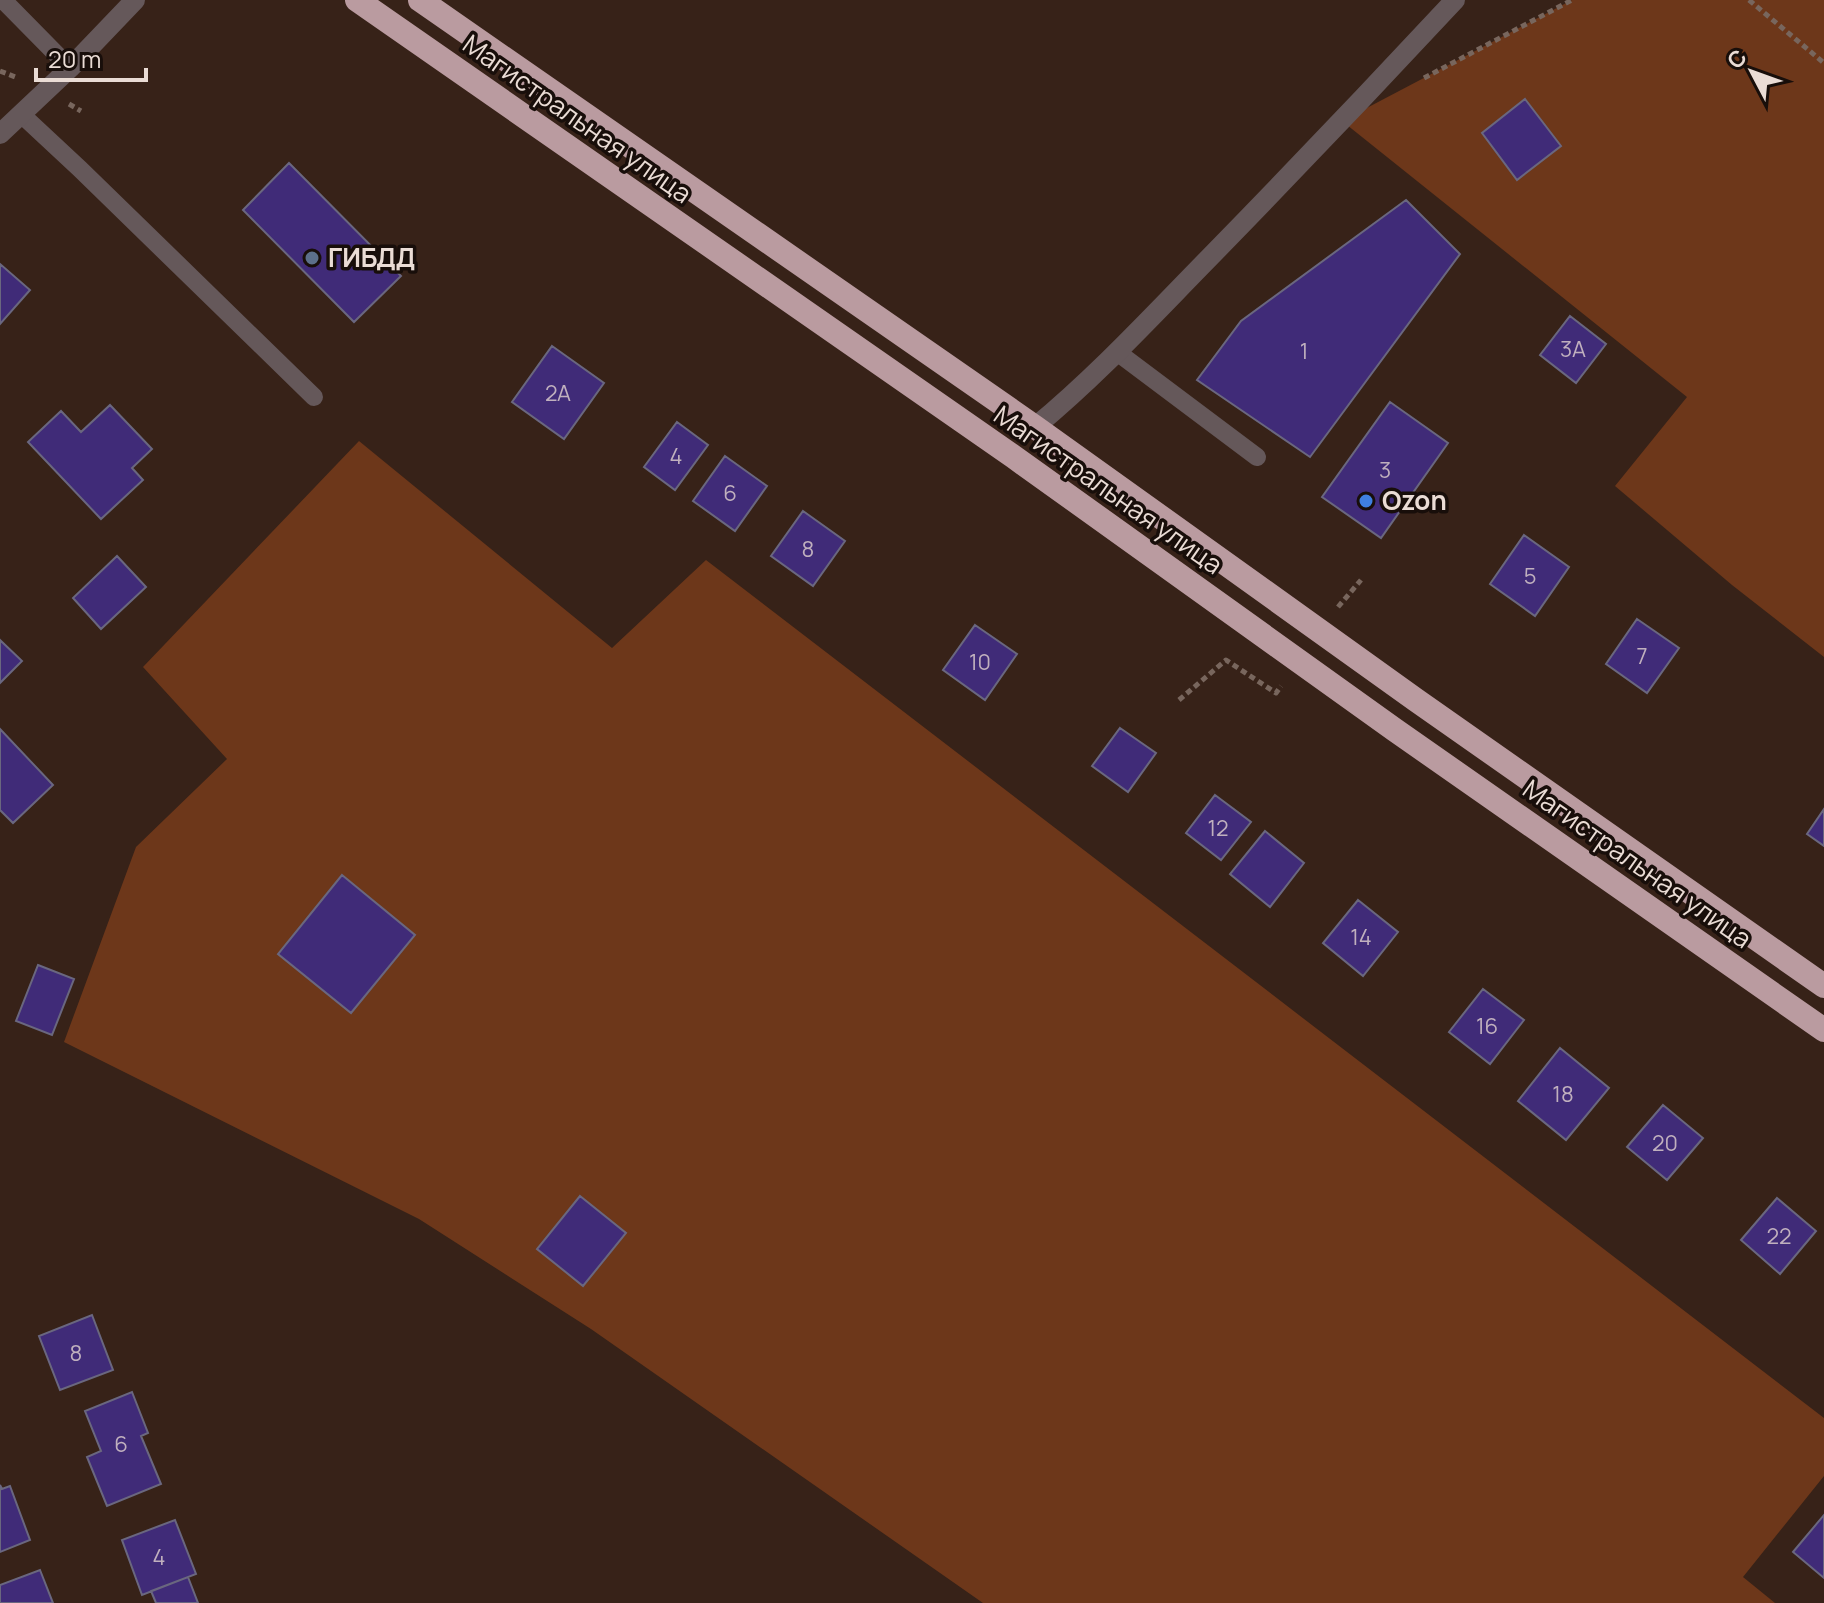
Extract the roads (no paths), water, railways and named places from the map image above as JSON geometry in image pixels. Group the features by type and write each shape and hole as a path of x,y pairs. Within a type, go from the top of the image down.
{"highway":[{"name":"Магистральная улица","path":"357,0 1014,457 1408,739 1824,1030"},
{"name":"Магистральная улица","path":"420,0 1035,427 1416,700 1824,986"}],"street":[{"path":"0,134 70,68 135,0"},
{"path":"1035,427 1072,397 1117,352 1455,0"}],"lane":[{"path":"3,0 70,68"},
{"path":"21,114 314,397"},
{"path":"1117,352 1257,457"}],"place":[{"name":"ГИБДД","path":"312,258"},
{"name":"Ozon","path":"1366,501"}]}
